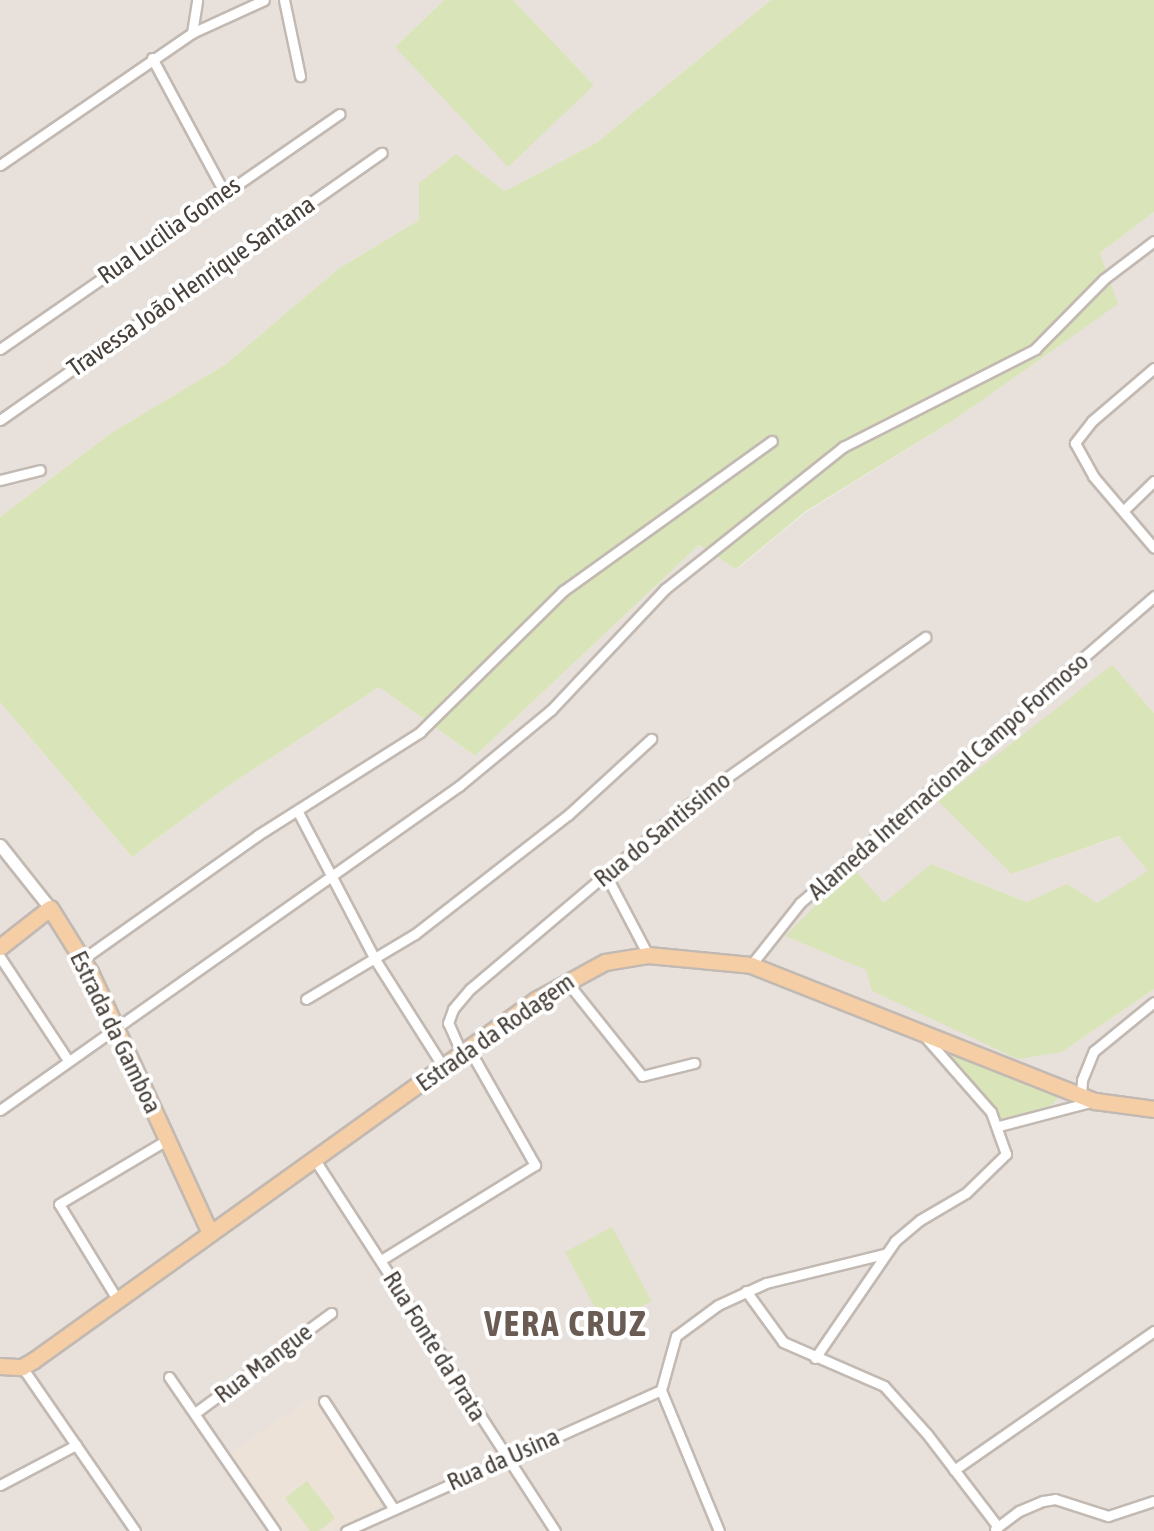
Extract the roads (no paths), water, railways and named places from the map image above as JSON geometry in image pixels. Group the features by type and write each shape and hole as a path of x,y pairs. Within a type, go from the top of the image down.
{"main road":[{"name":"Estrada da Gamboa","path":"50,908 83,959 116,1026 210,1233"},
{"path":"0,947 50,908"},
{"name":"Estrada da Rodagem","path":"22,1367 565,980 605,962 648,955 751,966 1088,1098 1154,1110"},
{"path":"0,1366 22,1367"}],"street":[{"path":"192,32 197,0"},
{"path":"0,165 192,32 264,0"},
{"path":"284,0 300,76"},
{"path":"152,58 223,190"},
{"name":"Rua Lucilia Gomes","path":"0,349 223,190 340,114"},
{"name":"Travessa João Henrique Santana","path":"0,420 382,153"},
{"path":"0,1110 332,880 530,728 666,588 843,447 1035,348 1104,278 1154,241"},
{"path":"1154,368 1092,421 1075,442 1086,465 1154,548"},
{"path":"83,959 172,894 420,732 563,591 772,441"},
{"path":"0,480 40,470"},
{"path":"1123,511 1154,481"},
{"name":"Alameda Internacional Campo Formoso","path":"751,966 800,903 1154,596"},
{"name":"Rua do Santissimo","path":"381,1260 536,1165 449,1030 453,1009 470,989 750,757 925,637"},
{"path":"306,1000 376,962 568,816 651,739"},
{"path":"298,812 376,962 444,1068"},
{"name":"Estrada da Gamboa","path":"0,845 50,908"},
{"path":"606,875 648,955"},
{"path":"0,957 68,1060"},
{"path":"565,980 642,1076 694,1064"},
{"path":"1000,1126 1088,1098 1082,1080 1094,1051 1154,1002"},
{"path":"815,1358 884,1254 908,1229 957,1200 1006,1154 1000,1126 917,1028"},
{"path":"117,1299 59,1204 167,1140"},
{"name":"Rua Fonte da Prata","path":"315,1160 556,1531"},
{"path":"719,1531 661,1390 676,1336 709,1310 746,1291 790,1275 884,1254"},
{"path":"746,1291 775,1336 815,1358 884,1386 954,1470 996,1529 1018,1511 1043,1501 1055,1500 1108,1516 1154,1501"},
{"name":"Rua Mangue","path":"195,1413 331,1312"},
{"path":"954,1470 1154,1331"},
{"path":"22,1367 135,1531"},
{"path":"169,1377 275,1531"},
{"name":"Rua da Usina","path":"346,1531 661,1390"},
{"path":"324,1401 393,1508"},
{"path":"0,1486 76,1445"}],"district":[{"name":"VERA CRUZ","path":"566,1323"}]}
